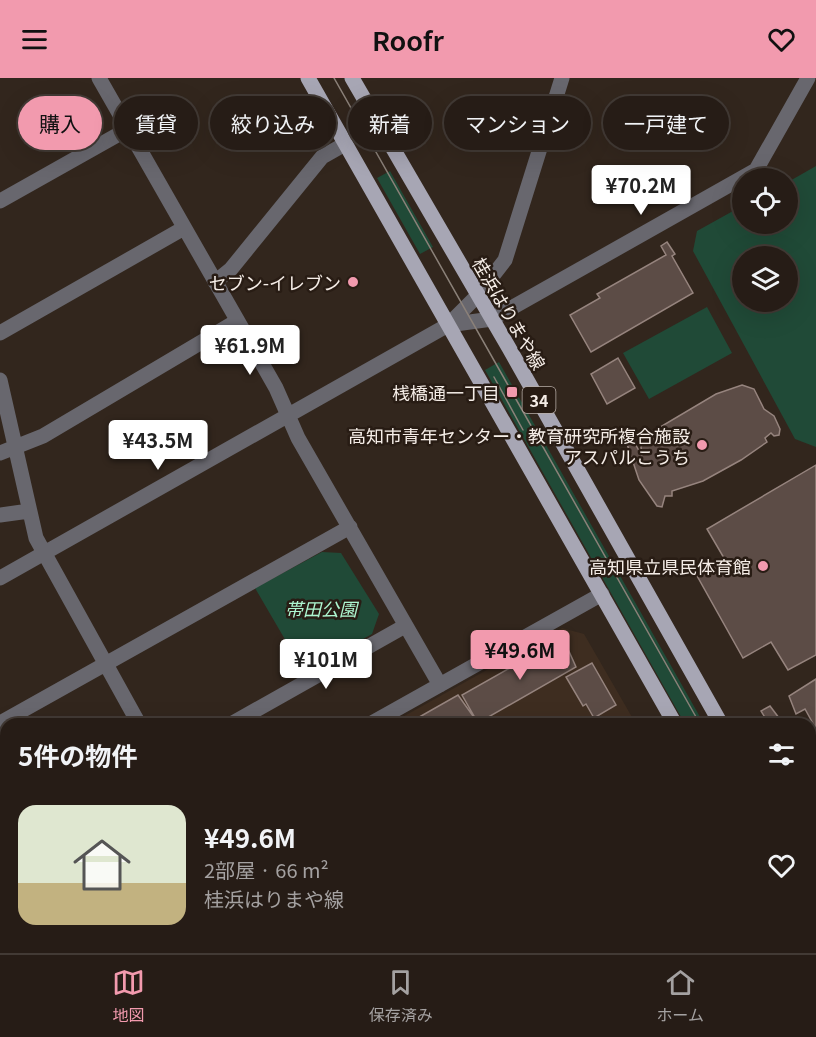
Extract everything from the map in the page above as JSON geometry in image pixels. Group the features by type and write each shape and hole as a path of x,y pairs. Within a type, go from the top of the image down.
{"main road":[{"name":"34","path":"308,78 672,718"},
{"name":"桂浜はりまや線","path":"352,78 492,319 718,718"}],"street":[{"path":"99,78 114,104"},
{"path":"0,578 448,325 477,296 505,260 562,78"},
{"path":"448,325 492,319 756,170 808,78"},
{"path":"0,201 114,137"},
{"path":"214,282 231,269 322,157 345,144"},
{"path":"140,150 237,321 289,416 298,438 440,685"},
{"path":"0,333 184,228"},
{"path":"0,453 43,436 237,321"},
{"path":"0,380 29,511 43,554 136,718"},
{"path":"0,515 29,511"},
{"path":"9,718 350,527"},
{"path":"381,718 602,594"},
{"path":"242,718 405,626"}],"shaded area":[{"path":"562,628 584,634 633,718 401,718"}],"green space":[{"path":"816,166 816,447 795,439 693,251 697,231 732,212 732,234 798,234 798,176"},
{"path":"390,171 433,247 420,254 377,178"},
{"path":"707,307 732,353 649,399 623,353"},
{"path":"499,362 701,718 682,718 485,370"},
{"name":"帯田公園","path":"322,552 341,553 379,614 372,634 304,672 255,588"}],"building":[{"path":"667,242 675,254 672,256 693,293 591,352 570,315 600,298 597,294 666,255 661,246"},
{"path":"618,358 635,388 607,404 591,374"},
{"name":"高知市青年センター・教育研究所複合施設 アスパルこうち","path":"742,385 754,389 764,409 774,416 780,429 779,435 774,436 771,433 765,438 767,442 741,460 703,481 672,491 672,496 665,496 662,507 657,506 639,480 626,441 627,437 633,440 642,456 641,447 645,440 652,438 650,433 716,394"},
{"name":"高知県立県民体育館","path":"816,465 816,655 788,670 771,642 743,658 696,574 724,558 707,529"},
{"path":"563,638 576,667 487,718 475,718 462,695"},
{"path":"592,663 616,705 594,718 586,704 583,706 566,677"},
{"path":"816,679 816,718 810,718 805,709 796,714 789,696"},
{"path":"458,695 474,718 418,718"},
{"path":"770,706 779,718 765,718 761,711"}],"tram line":[{"path":"334,78 697,718"},
{"path":"494,377 523,430"}],"place":[{"name":"セブン-イレブン","path":"353,282"},
{"name":"桟橋通一丁目","path":"512,392"},
{"name":"高知市青年センター・教育研究所複合施設 アスパルこうち","path":"702,445"},
{"name":"高知県立県民体育館","path":"763,566"}]}
